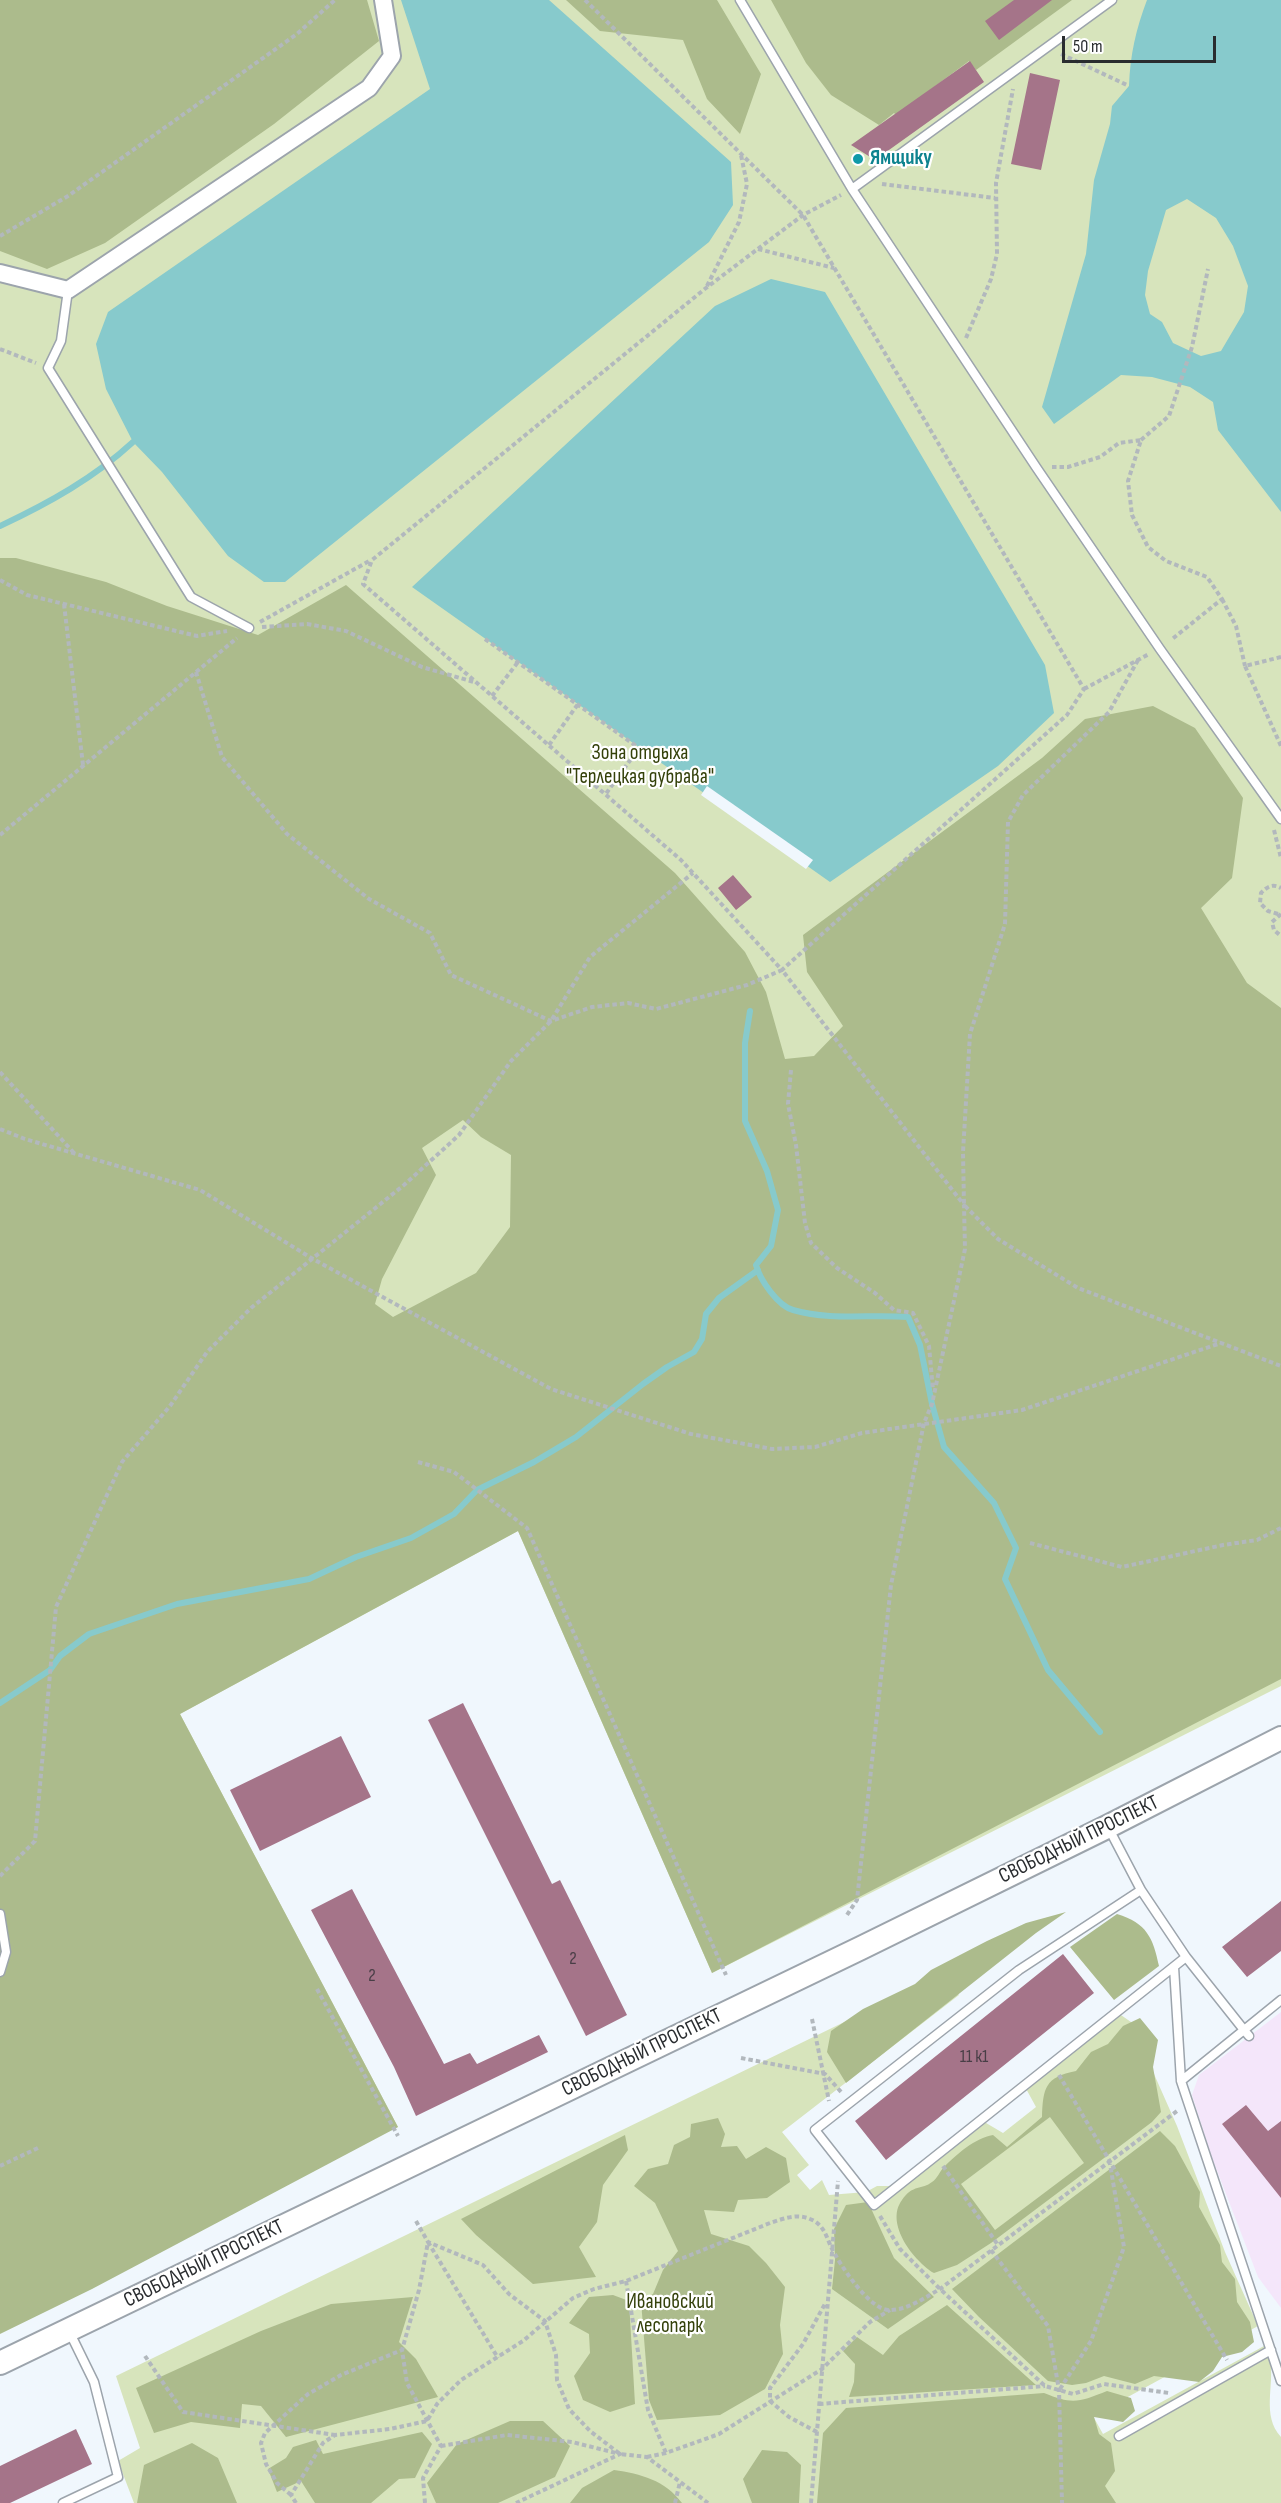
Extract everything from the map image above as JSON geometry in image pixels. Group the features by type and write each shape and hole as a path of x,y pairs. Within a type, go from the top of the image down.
{"main road":[{"name":"СВОБОДНЫЙ ПРОСПЕКТ","path":"0,2363 1107,1827 1281,1738"}],"street":[{"path":"0,273 68,290 369,88 392,57 383,0"}],"lane":[{"path":"740,0 852,189 1036,467 1160,649 1281,819"},
{"path":"852,189 1112,0"},
{"path":"68,290 61,341 48,368 191,597 249,628"},
{"path":"1107,1827 1141,1890 1186,1958 1247,2033"},
{"path":"1141,1890 1019,1970 815,2130 874,2205 1186,1958"},
{"path":"0,1914 6,1952 0,1972"},
{"path":"1174,1967 1181,2080 1281,2381"},
{"path":"1181,2080 1247,2033 1281,2000"},
{"path":"1249,2284 1258,2277"},
{"path":"63,2503 118,2477 94,2382 68,2329"},
{"path":"1119,2436 1271,2350"}],"path":[{"path":"0,236 68,196 297,34 335,0"},
{"path":"585,0 802,215 1084,689"},
{"path":"1047,47 1129,86"},
{"path":"960,350 991,279 997,254 995,198 999,158 1019,68"},
{"path":"706,288 739,222 747,184 741,155"},
{"path":"862,182 995,198"},
{"path":"852,189 802,215 706,288 372,560 363,584 681,860 782,970 964,1205 998,1239 1078,1288 1281,1366"},
{"path":"758,249 835,268"},
{"path":"1208,269 1192,347 1169,416 1141,440 1128,481 1132,515 1148,547 1166,561 1207,577 1222,599 1236,626 1245,666 1281,746"},
{"path":"0,349 48,368"},
{"path":"1036,467 1068,467 1100,457 1119,443 1141,440"},
{"path":"196,672 222,757 287,834 369,899 430,933 451,975 551,1021 592,1007 628,1003 656,1009 747,985 782,970 1067,715 1084,689 1160,649 1222,599"},
{"path":"64,604 83,766"},
{"path":"0,835 249,628 307,624 346,631 422,667 476,682"},
{"path":"485,639 639,748 605,795"},
{"path":"1245,666 1281,657"},
{"path":"847,1916 857,1900 891,1585 924,1423 934,1393 965,1249 963,1152 970,1034 1005,924 1008,822 1023,795 1109,712 1138,660"},
{"path":"492,696 518,662"},
{"path":"549,745 578,704"},
{"path":"0,1876 34,1841 56,1607 122,1462 170,1406 207,1352 251,1308 404,1185 459,1135 511,1061 551,1021 590,957 693,873"},
{"path":"1280,914 1268,911 1260,903 1261,893 1268,886 1277,885 1281,888"},
{"path":"1280,914 1272,922 1274,930 1281,936"},
{"path":"791,1070 788,1104 796,1145 805,1224 811,1243 837,1268 875,1293 894,1310 913,1313 929,1346 934,1393"},
{"path":"0,1072 74,1154"},
{"path":"0,1129 74,1154 200,1190 313,1259 551,1389 691,1434 772,1449 815,1447 862,1433 1022,1410 1221,1343"},
{"path":"418,1462 454,1472 526,1528 726,1975"},
{"path":"1030,1543 1122,1567 1257,1540 1281,1528"},
{"path":"317,1989 398,2136"},
{"path":"812,2019 832,2117"},
{"path":"741,2058 825,2074 851,2102"},
{"path":"1053,2063 1234,2371"},
{"path":"441,2446 507,2435 572,2442 620,2454 647,2457 666,2453 719,2434 822,2369 870,2322 891,2310 912,2305 940,2289 1189,2102"},
{"path":"0,2166 40,2147"},
{"path":"936,2156 998,2245"},
{"path":"1059,2390 1091,2341 1124,2247 1110,2160"},
{"path":"811,2503 840,2162"},
{"path":"874,2205 900,2249 1046,2386"},
{"path":"145,2356 183,2412 335,2435 390,2429 427,2421 437,2404 461,2380 523,2341 573,2298 594,2289 626,2281 770,2223 793,2216 810,2219 823,2228 832,2249 851,2281 883,2309 891,2310"},
{"path":"416,2221 498,2358"},
{"path":"428,2242 483,2265 509,2294 545,2321 556,2355 557,2380 569,2409 590,2431 620,2454"},
{"path":"428,2242 419,2290 402,2350 407,2383 441,2446"},
{"path":"991,2250 1048,2326 1059,2390 1062,2503"},
{"path":"626,2281 648,2410 666,2453"},
{"path":"817,2432 789,2417 770,2401 770,2388 803,2344 828,2298"},
{"path":"296,2503 291,2495 277,2483 266,2464 261,2443 266,2433 308,2394 342,2375 402,2350"},
{"path":"819,2404 1046,2386 1073,2394 1104,2384 1190,2396"},
{"path":"291,2495 323,2443 335,2435"},
{"path":"425,2503 423,2478 441,2446"},
{"path":"516,2503 620,2454"},
{"path":"647,2457 708,2503"},
{"path":"675,2503 680,2482"}],"shaded area":[{"path":"1281,2012 1281,2308 1258,2277 1211,2155 1192,2095 1199,2075"}],"green space":[{"name":"Зона отдыха \"Терлецкая дубрава\"","path":"0,0 1281,0 1281,1686 712,1973 518,1531 180,1714 398,2127 0,2316"},
{"path":"0,0 367,0 379,41 274,124 105,243 47,269 0,251"},
{"path":"566,0 717,0 761,74 740,134 707,99 683,40 600,31"},
{"path":"771,0 1072,0 976,70 969,61 879,125 831,95 806,63"},
{"path":"0,558 16,558 106,582 167,606 258,635 346,585 675,873 745,952 766,992 785,1059 814,1056 843,1026 807,972 803,935 1042,758 1085,719 1153,706 1195,728 1243,798 1232,878 1201,908 1247,983 1281,1008 1281,1679 712,1973 518,1531 180,1714 398,2127 92,2289 0,2334","holes":["463,1120 481,1137 511,1155 510,1227 476,1273 393,1317 375,1304 382,1279 436,1175 422,1148"]},
{"path":"1066,1912 1036,1933 846,2083 827,2052 831,2031 863,2009 915,1984 931,1970 987,1941 1026,1923"},
{"path":"1117,1914 1135,1922 1147,1933 1159,1966 1114,2000 1070,1947"},
{"name":"Ивановский лесопарк","path":"943,1974 959,1995 782,2132 809,2165 797,2175 810,2190 822,2180 829,2195 866,2192 877,2186 889,2186 910,2175 981,2120 1003,2133 1036,2107 1024,2085 1118,2013 1131,2022 1177,2126 1225,2252 1258,2326 1093,2416 1103,2434 1264,2346 1270,2357 1270,2410 1275,2428 1281,2437 1281,2503 134,2503 118,2461 140,2448 116,2376"},
{"path":"1140,2018 1158,2040 1153,2067 1161,2112 1152,2122 991,2243 957,2265 934,2273 926,2268 911,2251 899,2231 897,2210 906,2195 934,2181 944,2167 980,2139 993,2135 1007,2147 1042,2117 1043,2098 1048,2085 1058,2077 1076,2071 1091,2052 1108,2044 1123,2026","holes":["1050,2117 1084,2163 995,2230 961,2184"]},
{"path":"718,2118 725,2134 721,2147 737,2146 746,2159 766,2147 786,2158 790,2182 767,2198 738,2200 734,2212 704,2210 711,2234 749,2246 785,2287 780,2325 783,2354 765,2389 720,2415 657,2420 649,2400 641,2301 653,2294 663,2270 678,2251 655,2203 634,2186 648,2169 668,2164 674,2145 690,2137 691,2124"},
{"path":"1160,2131 1175,2146 1200,2192 1199,2207 1220,2245 1222,2262 1235,2279 1237,2302 1250,2322 1254,2342 1242,2352 1222,2357 1213,2371 1199,2382 1154,2376 1135,2384 1104,2376 1086,2383 1072,2385 1048,2381 952,2289"},
{"path":"625,2135 628,2150 603,2185 597,2222 579,2247 596,2277 533,2284 476,2235 461,2219"},
{"path":"868,2202 894,2258 934,2297 888,2329 832,2289 835,2260 834,2229 846,2205"},
{"path":"613,2295 629,2301 635,2404 610,2412 583,2400 574,2376 590,2353 589,2334 569,2323 589,2297"},
{"path":"413,2297 399,2342 416,2359 438,2397 286,2437 261,2406 242,2404 240,2428 191,2422 154,2433 136,2388 261,2331 331,2304"},
{"path":"947,2305 1036,2385 849,2397 854,2382 855,2364 843,2351 857,2337 883,2355 899,2336"},
{"path":"1107,2391 1131,2398 1135,2411 1123,2422 1094,2417 1099,2434 1111,2443 1115,2471 1105,2486 1116,2503 817,2503 823,2433 846,2408 1044,2393 1076,2401"},
{"path":"510,2421 543,2421 570,2446 555,2477 498,2503 436,2503 427,2483 457,2444"},
{"path":"422,2432 432,2444 415,2478 399,2479 371,2503 315,2503 301,2481 277,2492 268,2469 286,2458 293,2447 316,2440 323,2454"},
{"path":"192,2443 218,2458 237,2503 137,2503 144,2465"},
{"path":"762,2450 787,2452 801,2465 799,2503 752,2503 743,2479"},
{"path":"614,2470 652,2479 668,2489 682,2503 570,2503 582,2488"}],"water":[{"path":"401,0 549,0 731,162 733,205 709,242 285,582 264,582 228,556 162,472 133,442 106,389 96,344 108,312 430,89"},
{"path":"1147,0 1281,0 1281,512 1218,430 1213,402 1190,387 1152,377 1121,375 1054,424 1042,407 1086,254 1094,180 1110,124 1112,106 1129,86 1132,53","holes":["1187,199 1216,218 1233,246 1248,286 1244,312 1221,351 1201,356 1173,343 1162,322 1150,314 1145,295 1148,271 1166,210"]},
{"path":"771,279 825,292 1045,665 1054,713 998,766 830,882 412,587 715,306"}],"pier":[{"path":"707,786 813,860 806,869 701,795"}],"building":[{"path":"1014,0 1052,0 999,40 985,21"},
{"path":"970,61 984,82 875,160 851,145"},
{"path":"1030,73 1060,80 1041,170 1011,164"},
{"path":"733,875 752,897 736,910 718,888"},
{"path":"463,1703 552,1884 560,1880 627,2015 586,2036 428,1720"},
{"path":"341,1736 371,1797 260,1851 230,1790"},
{"path":"352,1889 444,2064 470,2053 477,2064 539,2035 548,2052 416,2116 394,2067 311,1910"},
{"path":"1281,1901 1281,1951 1247,1977 1222,1947"},
{"path":"1063,1954 1094,1993 886,2160 855,2121"},
{"path":"1246,2105 1268,2131 1281,2121 1281,2198 1222,2124"},
{"path":"76,2429 92,2464 10,2503 0,2503 0,2466"}],"waterway":[{"path":"0,526 70,489 103,467 133,442"},
{"path":"750,1011 745,1043 745,1121 767,1171 778,1210 771,1246 756,1265 761,1278 770,1292 787,1308 793,1310 836,1316 908,1317 920,1345 932,1404 944,1447 994,1503 1016,1548 1005,1579 1048,1670 1100,1732"},
{"path":"0,1703 50,1670 60,1656 89,1634 177,1604 309,1579 356,1557 411,1538 454,1514 477,1490 534,1462 576,1437 643,1384 694,1352 702,1339 706,1314 719,1298 758,1270"}],"place":[{"name":"Ямщику","path":"858,159"}]}
